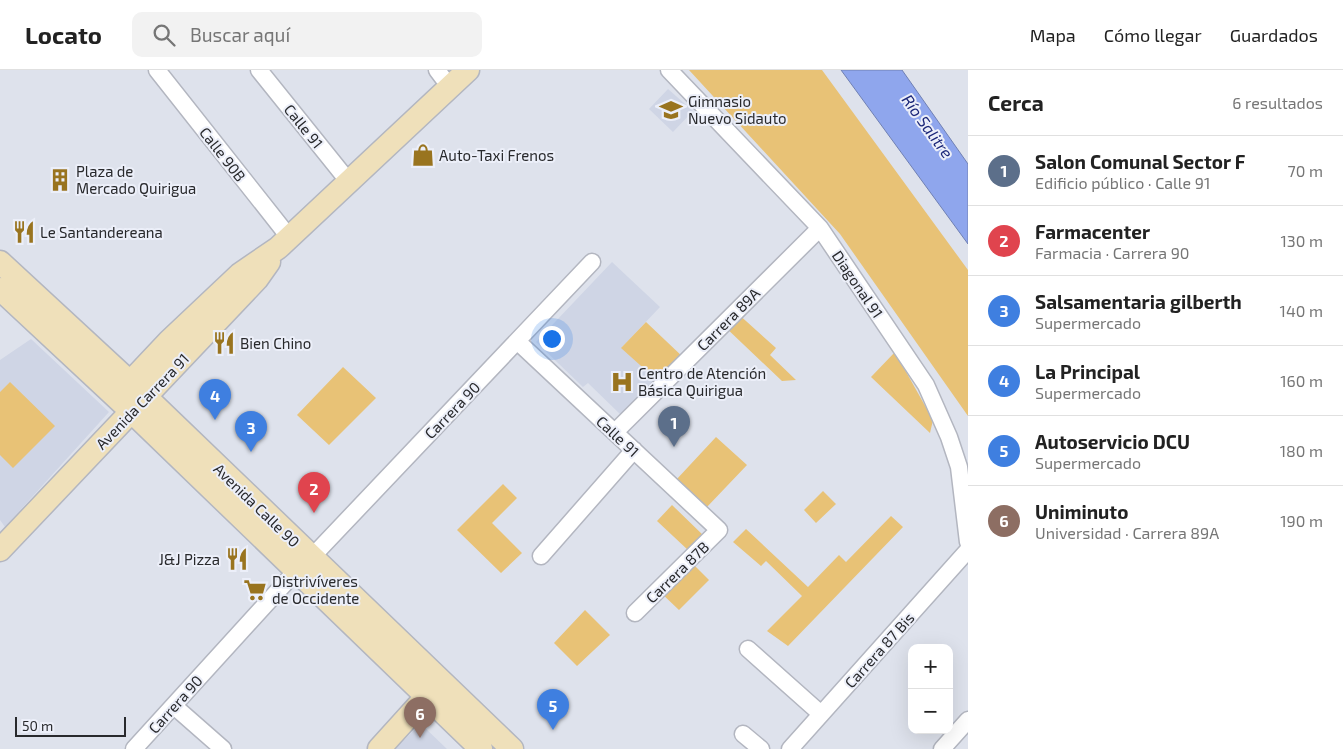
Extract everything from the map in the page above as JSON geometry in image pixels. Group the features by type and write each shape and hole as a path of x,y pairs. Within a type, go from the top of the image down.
{"main road":[{"name":"Avenida Carrera 91","path":"131,397 169,341 240,274 284,242 468,70"},
{"name":"Avenida Carrera 91","path":"0,550 131,397 257,279 284,242"},
{"name":"Avenida Calle 90","path":"0,262 97,353 131,397"},
{"name":"Avenida Calle 90","path":"0,289 131,397 304,564 512,749"},
{"path":"97,353 119,359 131,359 150,353 169,341"},
{"name":"Avenida Calle 90","path":"304,564 427,696 481,749"},
{"path":"378,749 427,696"}],"street":[{"name":"Calle 90B","path":"157,70 284,242"},
{"name":"Diagonal 91","path":"669,70 820,228 926,385 949,437 959,467 968,542"},
{"name":"Calle 91","path":"260,71 349,182"},
{"name":"Carrera 89A","path":"615,432 820,228"},
{"name":"Carrera 90","path":"134,749 304,564 592,262"},
{"name":"Calle 91","path":"517,341 719,530"},
{"path":"541,556 634,450"},
{"name":"Carrera 87B","path":"635,613 719,530"},
{"name":"Carrera 87 Bis","path":"790,749 968,550"},
{"path":"748,649 821,714"},
{"path":"174,706 223,749"},
{"path":"942,749 968,720"},
{"path":"743,734 761,749"}],"shaded area":[{"path":"689,70 822,70 968,270 968,416 840,234"},
{"name":"Gimnasio Nuevo Sidauto","path":"668,89 693,111 673,132 649,109"},
{"path":"612,262 660,307 622,347 656,380 622,416 588,383 583,387 536,342"},
{"path":"736,312 776,348 770,355 796,380 782,381 723,325"},
{"path":"646,322 684,358 660,383 621,348"},
{"path":"31,339 109,412 5,527 0,520 0,360"},
{"path":"895,352 933,420 930,433 871,377"},
{"path":"343,367 376,398 329,445 297,415"},
{"path":"10,382 55,426 13,468 0,455 0,392"},
{"path":"716,437 747,465 706,508 676,480"},
{"path":"503,484 517,498 492,523 522,553 501,573 457,530"},
{"path":"823,491 836,504 816,523 804,510"},
{"path":"672,505 704,536 689,551 657,521"},
{"path":"891,516 903,527 788,646 767,631 802,596 766,561 761,566 733,542 746,529 808,587 839,555 846,562"},
{"path":"689,560 709,580 679,610 658,590"},
{"path":"585,610 610,635 577,666 554,643"},
{"path":"419,725 423,726 447,749 395,749"}],"water":[{"name":"Río Salitre","path":"841,70 902,70 968,164 968,244"}],"place":[{"name":"Gimnasio Nuevo Sidauto","path":"671,110"},
{"name":"Auto-Taxi Frenos","path":"423,155"},
{"name":"Plaza de Mercado Quirigua","path":"60,180"},
{"name":"Le Santandereana","path":"24,232"},
{"name":"Bien Chino","path":"224,343"},
{"name":"Centro de Atención Básica Quirigua","path":"622,382"},
{"name":"La Principal","path":"215,420"},
{"name":"Salon Comunal Sector F","path":"674,447"},
{"name":"Salsamentaria gilberth","path":"251,452"},
{"name":"Farmacenter","path":"314,513"},
{"name":"J&J Pizza","path":"237,559"},
{"name":"Distrivíveres de Occidente","path":"255,590"},
{"name":"Autoservicio DCU","path":"553,730"},
{"name":"Uniminuto","path":"420,738"}]}
